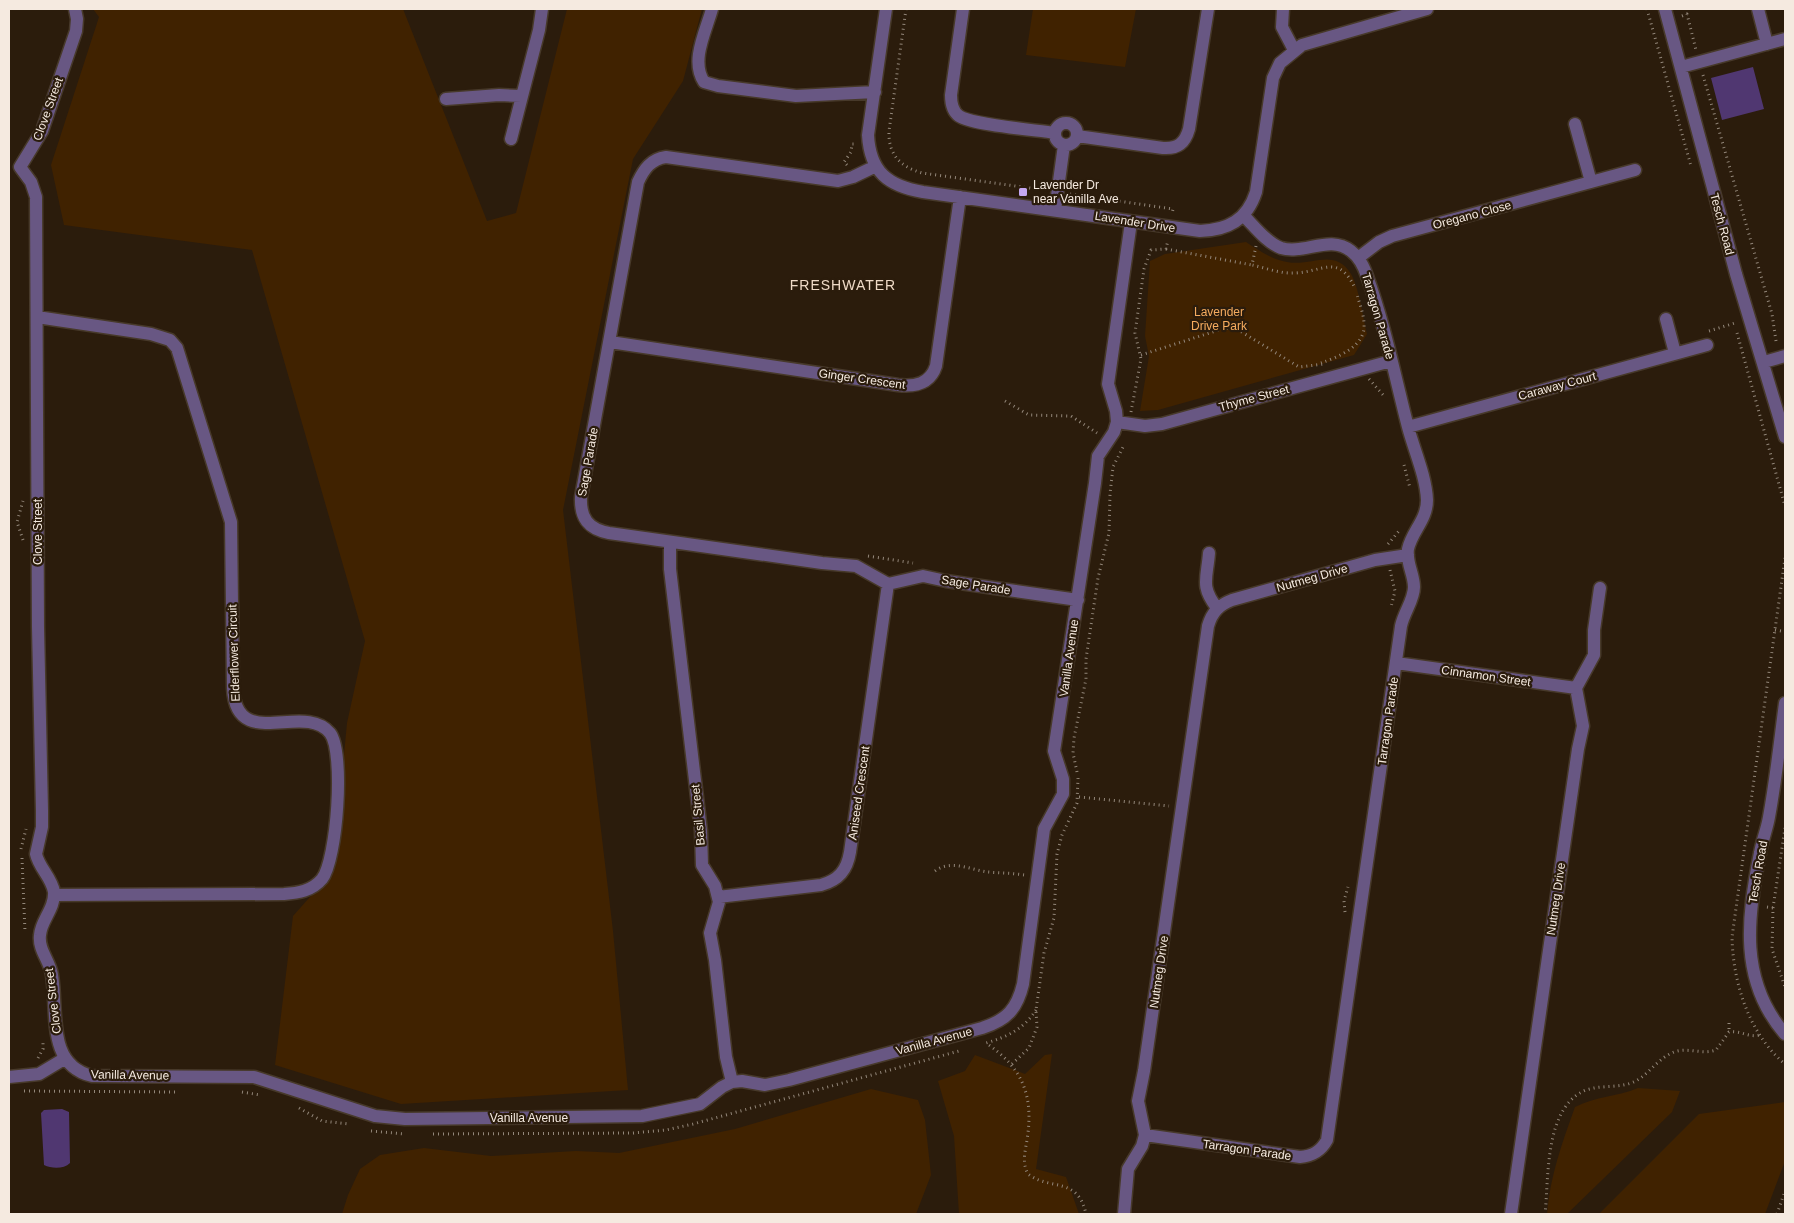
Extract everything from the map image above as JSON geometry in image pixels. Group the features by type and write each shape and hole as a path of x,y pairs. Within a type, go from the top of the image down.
{"street":[{"name":"Clove Street","path":"64,1059 58,1044 52,972 40,944 41,930 51,910 54,894 51,883 36,854 42,827 42,811 38,618 36,197 31,182 14,165 42,131 76,31 75,9"},
{"path":"511,139 539,30 542,9"},
{"path":"712,9 698,63 702,78 709,84 796,96 875,92"},
{"name":"Lavender Drive","path":"886,9 868,135 870,150 876,166 885,178 899,187 1131,222 1206,231 1230,226 1244,216"},
{"path":"963,9 951,95 952,105 956,114 970,120 1055,133"},
{"path":"1077,136 1163,148 1173,148 1182,144 1188,129 1208,9"},
{"path":"1283,9 1282,27 1294,50"},
{"path":"1244,216 1256,192 1273,78 1280,63 1294,50 1322,38 1427,9"},
{"name":"Tesch Road","path":"1665,9 1734,265 1785,437"},
{"path":"1758,9 1767,44"},
{"path":"1681,67 1785,39"},
{"path":"446,99 499,95 521,96"},
{"path":"1068,123 1074,126 1077,136 1074,142 1064,145 1056,140 1055,133 1061,124 1068,123"},
{"path":"1575,124 1592,182"},
{"path":"1055,210 1064,145"},
{"name":"Sage Parade","path":"876,166 853,178 838,181 672,158 661,158 651,163 644,170 638,182 581,497 582,512 589,526 601,532 822,563 856,566 888,584 927,576 946,581 1078,600"},
{"name":"Oregano Close","path":"1358,258 1379,242 1392,236 1635,170"},
{"name":"Ginger Crescent","path":"610,342 898,385 917,386 932,376 936,366 960,197"},
{"name":"Tarragon Parade","path":"1145,1135 1300,1157 1315,1153 1325,1143 1329,1129 1403,618 1414,588 1408,555 1410,544 1424,516 1427,502 1425,486 1371,288 1358,258 1345,247 1337,245 1328,244 1297,250 1280,247 1273,244 1244,216"},
{"path":"1117,422 1116,411 1108,384 1131,222"},
{"name":"Elderflower Circuit","path":"37,317 151,334 170,340 177,348 231,522 233,688 235,706 242,715 252,721 310,722 323,727 335,743 337,764 337,822 332,851 324,875 310,889 284,894 54,894"},
{"path":"1666,319 1675,353"},
{"name":"Caraway Court","path":"1408,427 1707,345"},
{"path":"1764,362 1785,356"},
{"name":"Thyme Street","path":"1117,422 1145,426 1162,424 1391,361"},
{"name":"Vanilla Avenue","path":"64,1059 77,1070 92,1076 254,1077 375,1116 397,1118 642,1116 692,1106 706,1101 722,1087 732,1082 742,1081 765,1085 789,1080 988,1026 1006,1017 1015,1008 1023,984 1044,829 1063,794 1062,779 1054,751 1095,483 1096,461 1114,432 1117,422"},
{"name":"Basil Street","path":"670,542 670,569 701,831 701,859 718,897"},
{"path":"1208,553 1205,585 1207,594 1218,608"},
{"name":"Nutmeg Drive","path":"1145,1135 1138,1101 1144,1071 1208,626 1218,608 1232,600 1375,560 1408,555"},
{"name":"Aniseed Crescent","path":"718,897 821,885 838,878 847,867 888,584"},
{"path":"1576,688 1594,655 1594,630 1600,588"},
{"name":"Cinnamon Street","path":"1396,663 1576,688"},
{"name":"Nutmeg Drive","path":"1511,1214 1578,749 1583,726 1576,688"},
{"name":"Tesch Road","path":"1785,703 1769,818 1757,872 1748,941 1750,962 1760,993 1772,1016 1785,1034"},
{"path":"718,897 718,908 710,933 715,960 726,1057 732,1082"},
{"path":"9,1077 39,1074 64,1059"},
{"path":"1124,1214 1128,1169 1142,1146 1145,1135"}],"path":[{"path":"906,9 889,142 895,158 915,171 1048,191"},
{"path":"1686,9 1684,15 1697,51"},
{"path":"1702,72 1769,305 1776,341"},
{"path":"883,143 889,142"},
{"path":"848,166 844,162 851,152 852,144 856,144"},
{"path":"1069,194 1173,209 1172,216"},
{"path":"1166,249 1168,239"},
{"path":"1252,265 1256,245"},
{"path":"1131,413 1141,355 1135,334 1146,257 1154,248 1294,273 1324,266 1336,267 1349,276 1358,289 1364,323 1363,331 1348,352 1310,368 1299,367 1240,332 1224,328 1141,355"},
{"path":"1714,329 1735,323"},
{"path":"1321,364 1331,365"},
{"path":"1368,377 1382,391 1387,402"},
{"path":"1005,401 1029,415 1072,416 1098,434"},
{"path":"1012,1064 1029,1048 1035,1035 1038,1021 1036,1010 1044,953 1054,918 1059,843 1078,796 1079,782 1073,753 1074,738 1086,679 1086,659 1098,578 1109,533 1110,494 1114,467 1126,440"},
{"path":"1402,459 1410,492"},
{"path":"1388,544 1403,525"},
{"path":"866,556 923,564"},
{"path":"1389,567 1395,591 1390,613"},
{"path":"1775,630 1781,631"},
{"path":"1078,796 1169,807 1170,803"},
{"path":"1785,828 1773,908 1772,950 1785,987"},
{"path":"935,871 942,866 955,866 989,872 1027,875"},
{"path":"1346,918 1344,901 1351,882"},
{"path":"1767,907 1773,908"},
{"path":"1036,1010 1019,1029 1004,1038 986,1043 1012,1064 1025,1087 1029,1100 1029,1128 1024,1161 1026,1170 1032,1177 1070,1189 1080,1198 1086,1214"},
{"path":"1545,1214 1546,1176 1561,1112 1567,1104 1575,1096 1592,1088 1632,1083 1642,1078 1656,1062 1674,1052 1716,1050 1729,1032 1728,1023"},
{"path":"1729,1032 1737,1032 1751,1037 1760,1036"},
{"path":"1777,1214 1785,1191"}],"green space":[{"path":"93,9 403,9 487,221 516,213 567,9 702,9 683,81 633,159 563,510 613,931 628,1090 401,1104 275,1065 293,916 333,871 347,723 365,641 252,250 64,225 51,165 99,17"},
{"path":"1033,9 1136,9 1125,67 1026,55"},
{"name":"Lavender Drive Park","path":"1246,242 1281,261 1296,263 1330,260 1337,261 1344,266 1351,274 1356,287 1367,334 1354,355 1158,410 1140,411 1149,356 1145,336 1150,261 1165,254"},
{"path":"1052,1054 1036,1169 1066,1177 1079,1214 959,1214 954,1136 938,1081 965,1071 975,1055 1025,1074 1045,1055"},
{"path":"1638,1088 1680,1091 1672,1112 1567,1214 1547,1214 1554,1173 1575,1107 1583,1103"},
{"path":"871,1089 918,1100 925,1120 931,1175 916,1214 342,1214 360,1169 380,1155 424,1148 491,1156 576,1151 619,1153 735,1129"},
{"path":"1785,1102 1785,1161 1765,1214 1599,1214 1699,1114"}],"shaded area":[{"path":"1753,67 1764,109 1722,120 1711,78"},
{"path":"62,1109 69,1112 70,1163 58,1168 44,1165 41,1113 44,1110"}],"place":[{"name":"Lavender Dr near Vanilla Ave","path":"1023,192"}],"district":[{"name":"FRESHWATER","path":"843,285"}]}
